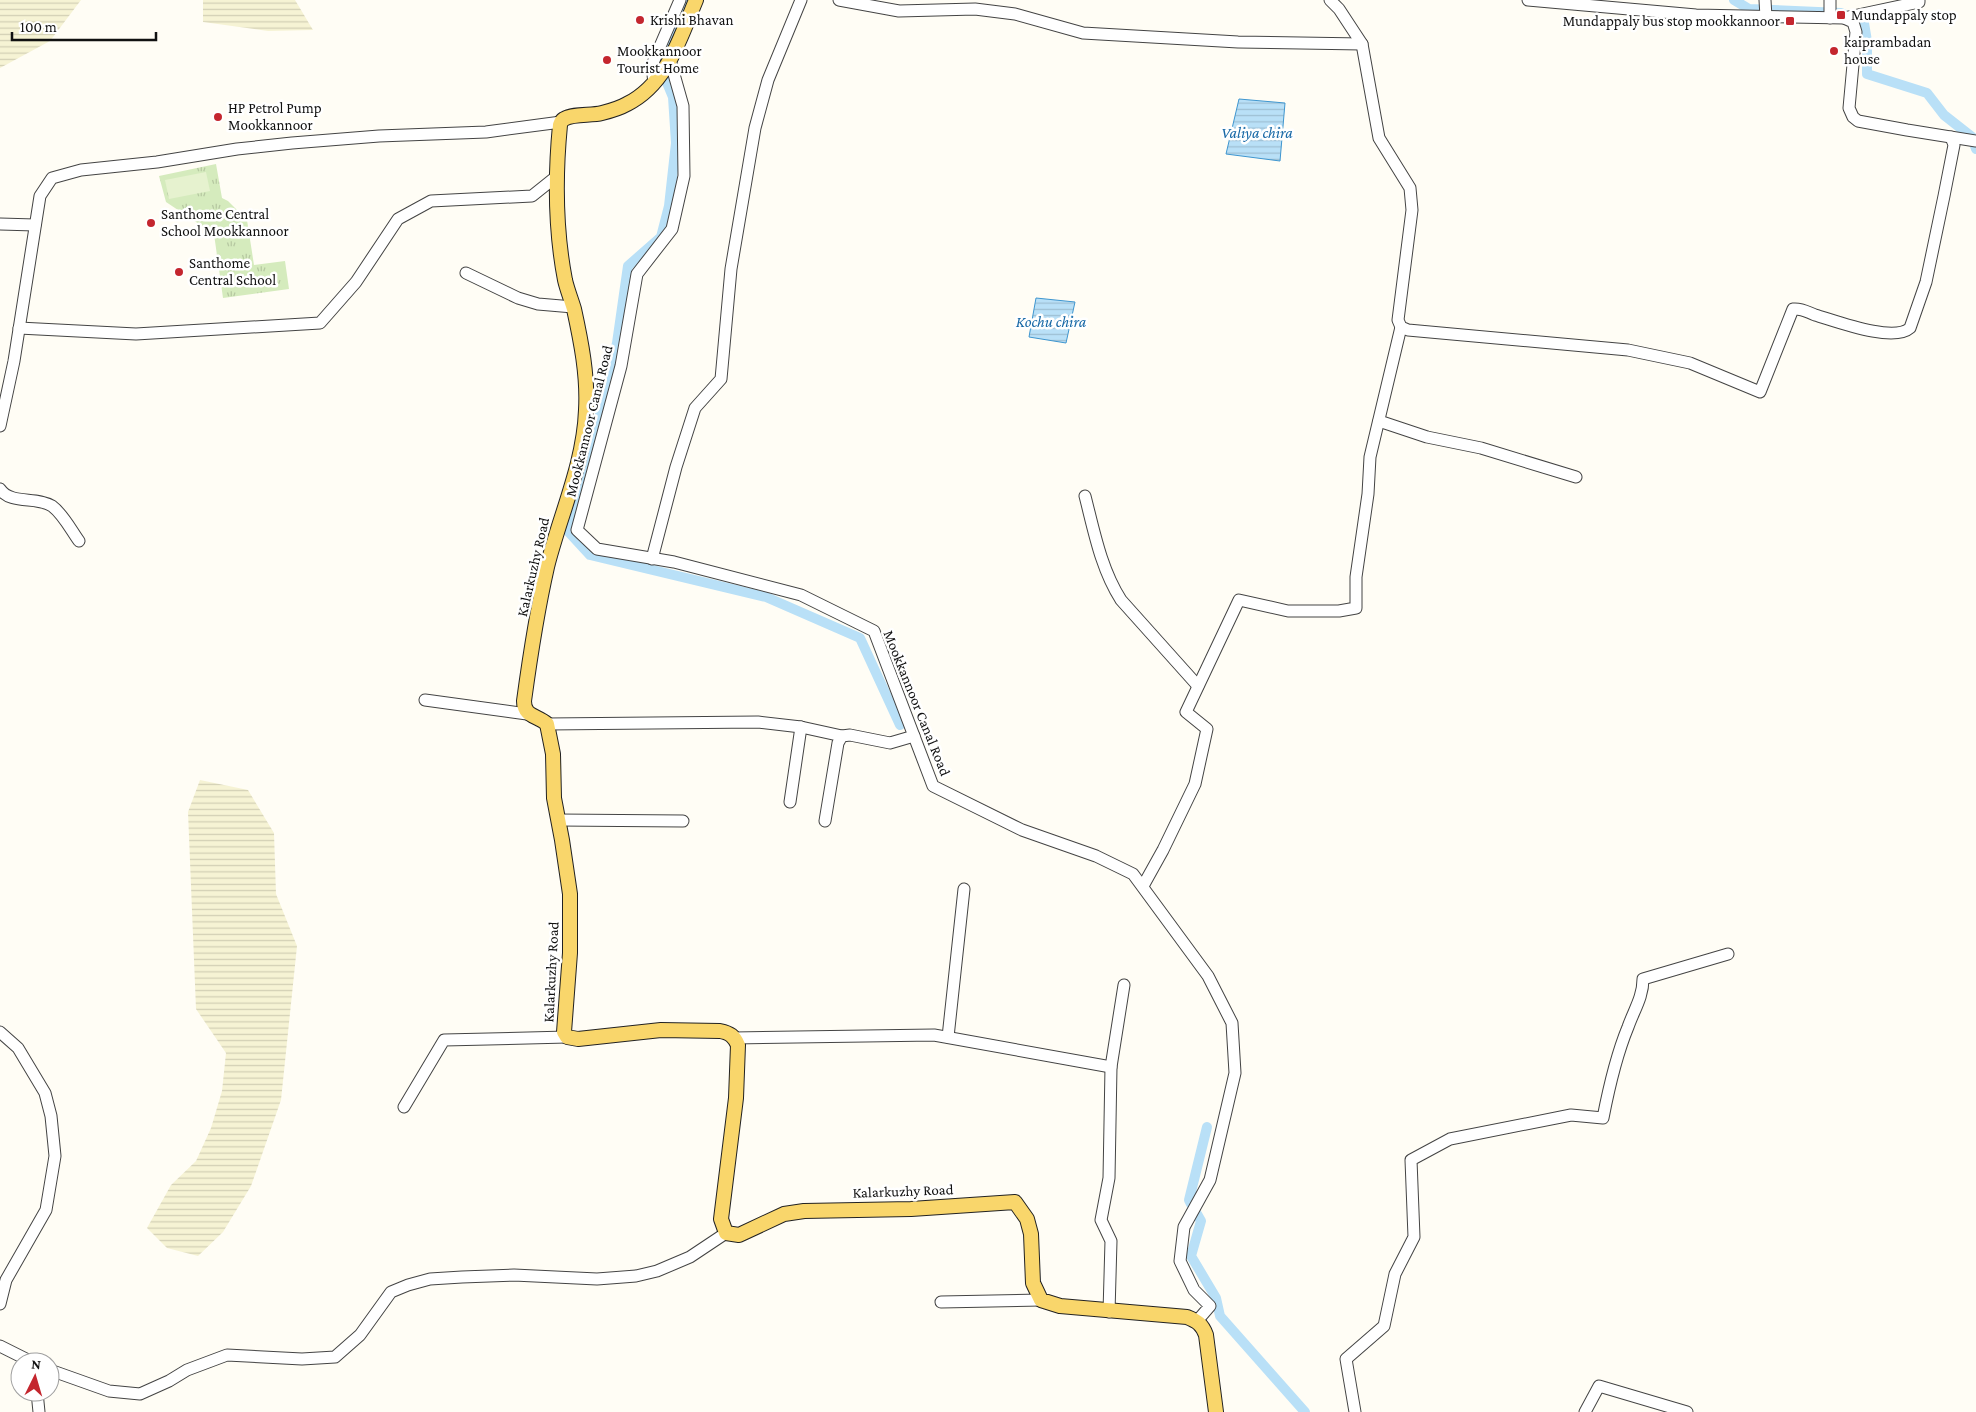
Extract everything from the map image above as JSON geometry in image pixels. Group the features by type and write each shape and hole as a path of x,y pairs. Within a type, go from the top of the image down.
{"main road":[{"path":"560,122 566,118 602,113 639,98 662,72 696,0"},
{"name":"Kalarkuzhy Road","path":"527,714 524,708 524,701 547,568 578,457 586,410 586,374 573,307 565,282 558,237 557,176 560,122"},
{"path":"527,714 547,724"},
{"name":"Kalarkuzhy Road","path":"547,724 553,754 554,798 570,894 570,953 563,1026 567,1037 578,1039 661,1030 720,1031 729,1033 734,1038"},
{"path":"726,1233 722,1219 736,1098 738,1045 734,1038"},
{"name":"Kalarkuzhy Road","path":"726,1233 738,1234 784,1214 804,1211 911,1209 1015,1202 1026,1219 1031,1234 1033,1283 1042,1300"},
{"path":"1042,1300 1060,1306 1197,1320 1203,1327 1206,1335 1216,1412"}],"street":[{"path":"662,72 652,65 680,0"},
{"path":"652,559 676,467 695,408 721,378 731,270 755,128 768,80 801,0"},
{"path":"839,0 898,11 975,9 1015,14 1083,33 1238,42 1362,44"},
{"path":"1143,886 1195,784 1207,729 1186,712 1239,600 1288,611 1356,608 1356,577 1368,494 1370,457 1401,327 1398,320 1412,210 1412,196 1410,188 1379,138 1362,44 1339,9 1330,0"},
{"path":"1528,0 1696,16 1830,18 1844,18 1919,2 1919,0"},
{"path":"1765,0 1766,17"},
{"path":"1830,0 1830,18"},
{"path":"1844,18 1852,22 1856,32 1850,108 1853,117 1858,121 1976,141"},
{"name":"Mookkannoor Canal Road","path":"662,72 683,106 684,176 672,229 637,274 621,366 586,489 577,530 597,550 707,570 800,595 874,631 933,786 1022,830 1096,856 1126,870 1133,874 1143,886 1208,976 1232,1023 1236,1073 1210,1180 1184,1227 1181,1252 1180,1261 1194,1290 1210,1306 1197,1320"},
{"path":"0,426 8,395 40,196 52,178 66,173 157,162 237,149 326,140 486,132 560,122"},
{"path":"1401,327 1408,330 1628,350 1690,364 1760,392 1793,309 1799,308 1851,326 1893,334 1905,332 1910,328 1926,282 1956,138"},
{"path":"19,328 136,334 320,323 356,282 398,219 431,201 532,196 557,176"},
{"path":"0,224 35,225"},
{"path":"466,273 518,298 538,304 573,307"},
{"path":"1379,421 1427,437 1480,448 1576,477"},
{"path":"0,489 10,497 38,500 53,507 79,541"},
{"path":"1085,496 1098,549 1113,587 1121,600 1198,686"},
{"path":"425,700 527,714"},
{"path":"547,724 758,722 801,727 842,736 850,735 890,743 914,736"},
{"path":"790,802 801,727"},
{"path":"825,821 838,743 842,736"},
{"path":"558,820 683,821"},
{"path":"948,1037 964,889"},
{"path":"1355,1412 1346,1359 1384,1326 1395,1274 1414,1237 1411,1160 1450,1139 1571,1116 1603,1118 1614,1069 1628,1027 1643,992 1643,979 1728,954"},
{"path":"1109,1312 1111,1241 1101,1220 1108,1178 1111,1067 1124,985"},
{"path":"0,1032 18,1048 45,1093 51,1116 55,1156 46,1210 6,1280 0,1304"},
{"path":"734,1038 934,1035 1111,1067"},
{"path":"404,1107 444,1040 567,1037"},
{"path":"60,1374 108,1392 140,1394 169,1381 187,1370 227,1355 302,1359 335,1357 360,1336 391,1292 408,1285 430,1279 462,1277 514,1275 597,1279 636,1276 657,1271 690,1257 726,1233"},
{"path":"941,1302 1042,1300"},
{"path":"0,1346 12,1352"},
{"path":"1586,1412 1599,1386 1687,1412"}],"shaded area":[{"path":"0,0 81,0 50,41 0,68"},
{"path":"203,0 295,0 313,30 268,31 203,22"},
{"path":"200,780 248,790 274,833 276,894 297,946 281,1100 251,1186 223,1232 198,1256 167,1248 147,1228 171,1185 196,1161 211,1128 222,1091 226,1053 196,1009 188,812"}],"green space":[{"path":"216,164 222,198 228,201 247,220 254,265 285,261 289,289 223,298 214,234 166,202 159,176"},
{"path":"206,172 210,191 169,199 165,180"}],"water":[{"name":"Valiya chira","path":"1239,99 1285,103 1280,161 1226,154"},
{"name":"Kochu chira","path":"1036,298 1075,302 1066,343 1029,337"}],"waterway":[{"path":"663,72 659,63 687,0"},
{"path":"1734,0 1749,9 1841,13 1864,23 1867,41 1867,74 1927,93 1944,115 1972,137 1976,149"},
{"path":"663,73 673,97 676,143 669,206 661,237 628,266 617,343 592,448 567,530 590,555 766,597 860,638 900,725"},
{"path":"1191,1204 1189,1200 1207,1127"},
{"path":"1197,1214 1201,1221 1191,1256 1216,1298 1220,1316 1305,1412"}],"place":[{"name":"Mundappaly stop","path":"1841,15"},
{"name":"Krishi Bhavan","path":"640,20"},
{"name":"Mundappaly bus stop mookkannoor","path":"1790,21"},
{"name":"kaiprambadan house","path":"1834,51"},
{"name":"Mookkannoor Tourist Home","path":"607,60"},
{"name":"HP Petrol Pump Mookkannoor","path":"218,117"},
{"name":"Santhome Central School Mookkannoor","path":"151,223"},
{"name":"Santhome Central School","path":"179,272"}]}
